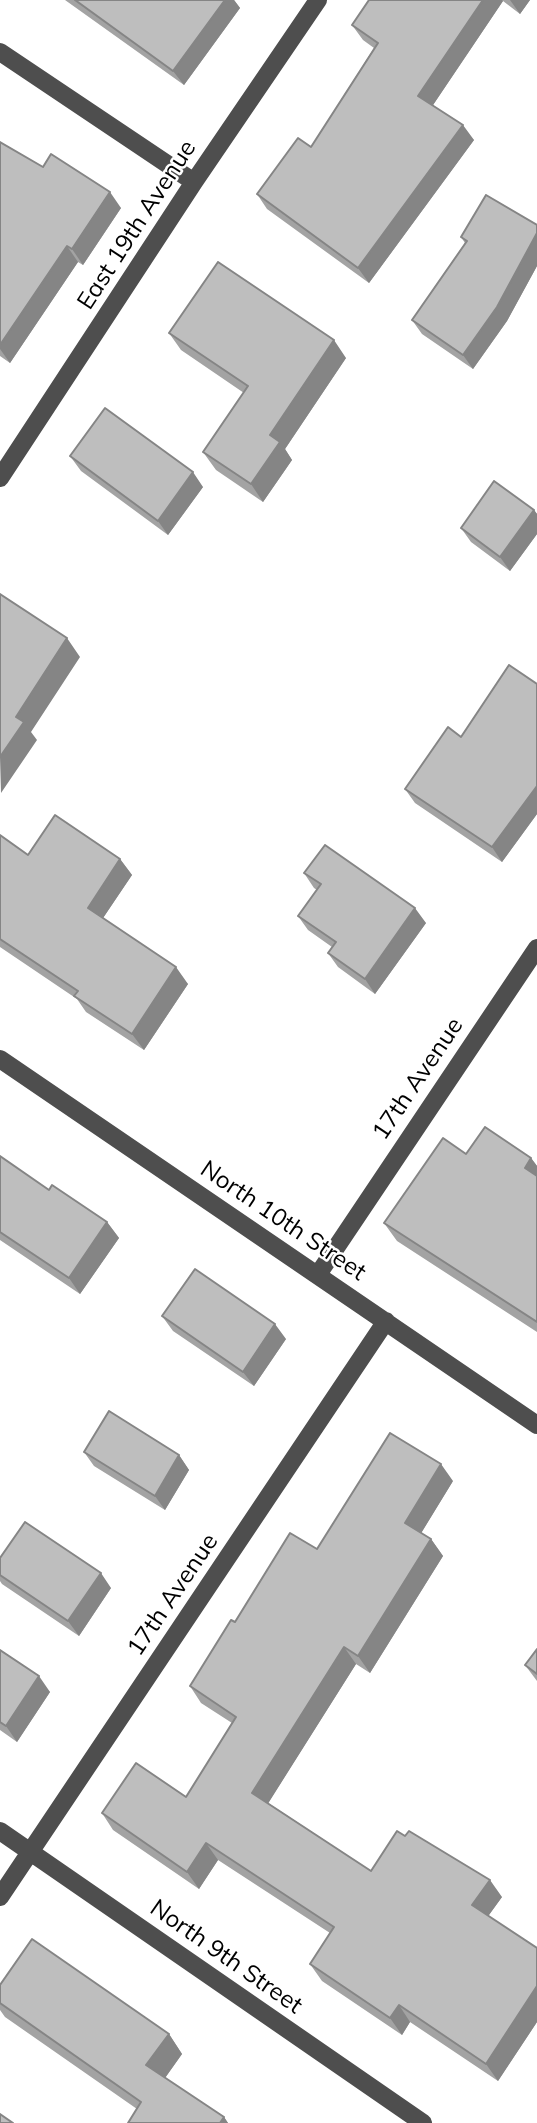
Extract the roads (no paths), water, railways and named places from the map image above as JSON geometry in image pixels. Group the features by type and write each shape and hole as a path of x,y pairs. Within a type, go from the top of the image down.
{"street":[{"name":"East 19th Avenue","path":"0,478 194,182 318,0"},
{"path":"0,52 194,182"},
{"name":"17th Avenue","path":"318,1273 537,948"},
{"name":"North 10th Street","path":"0,1059 318,1273 537,1425"},
{"name":"17th Avenue","path":"0,1897 386,1321"},
{"name":"North 9th Street","path":"0,1831 423,2123"}]}
